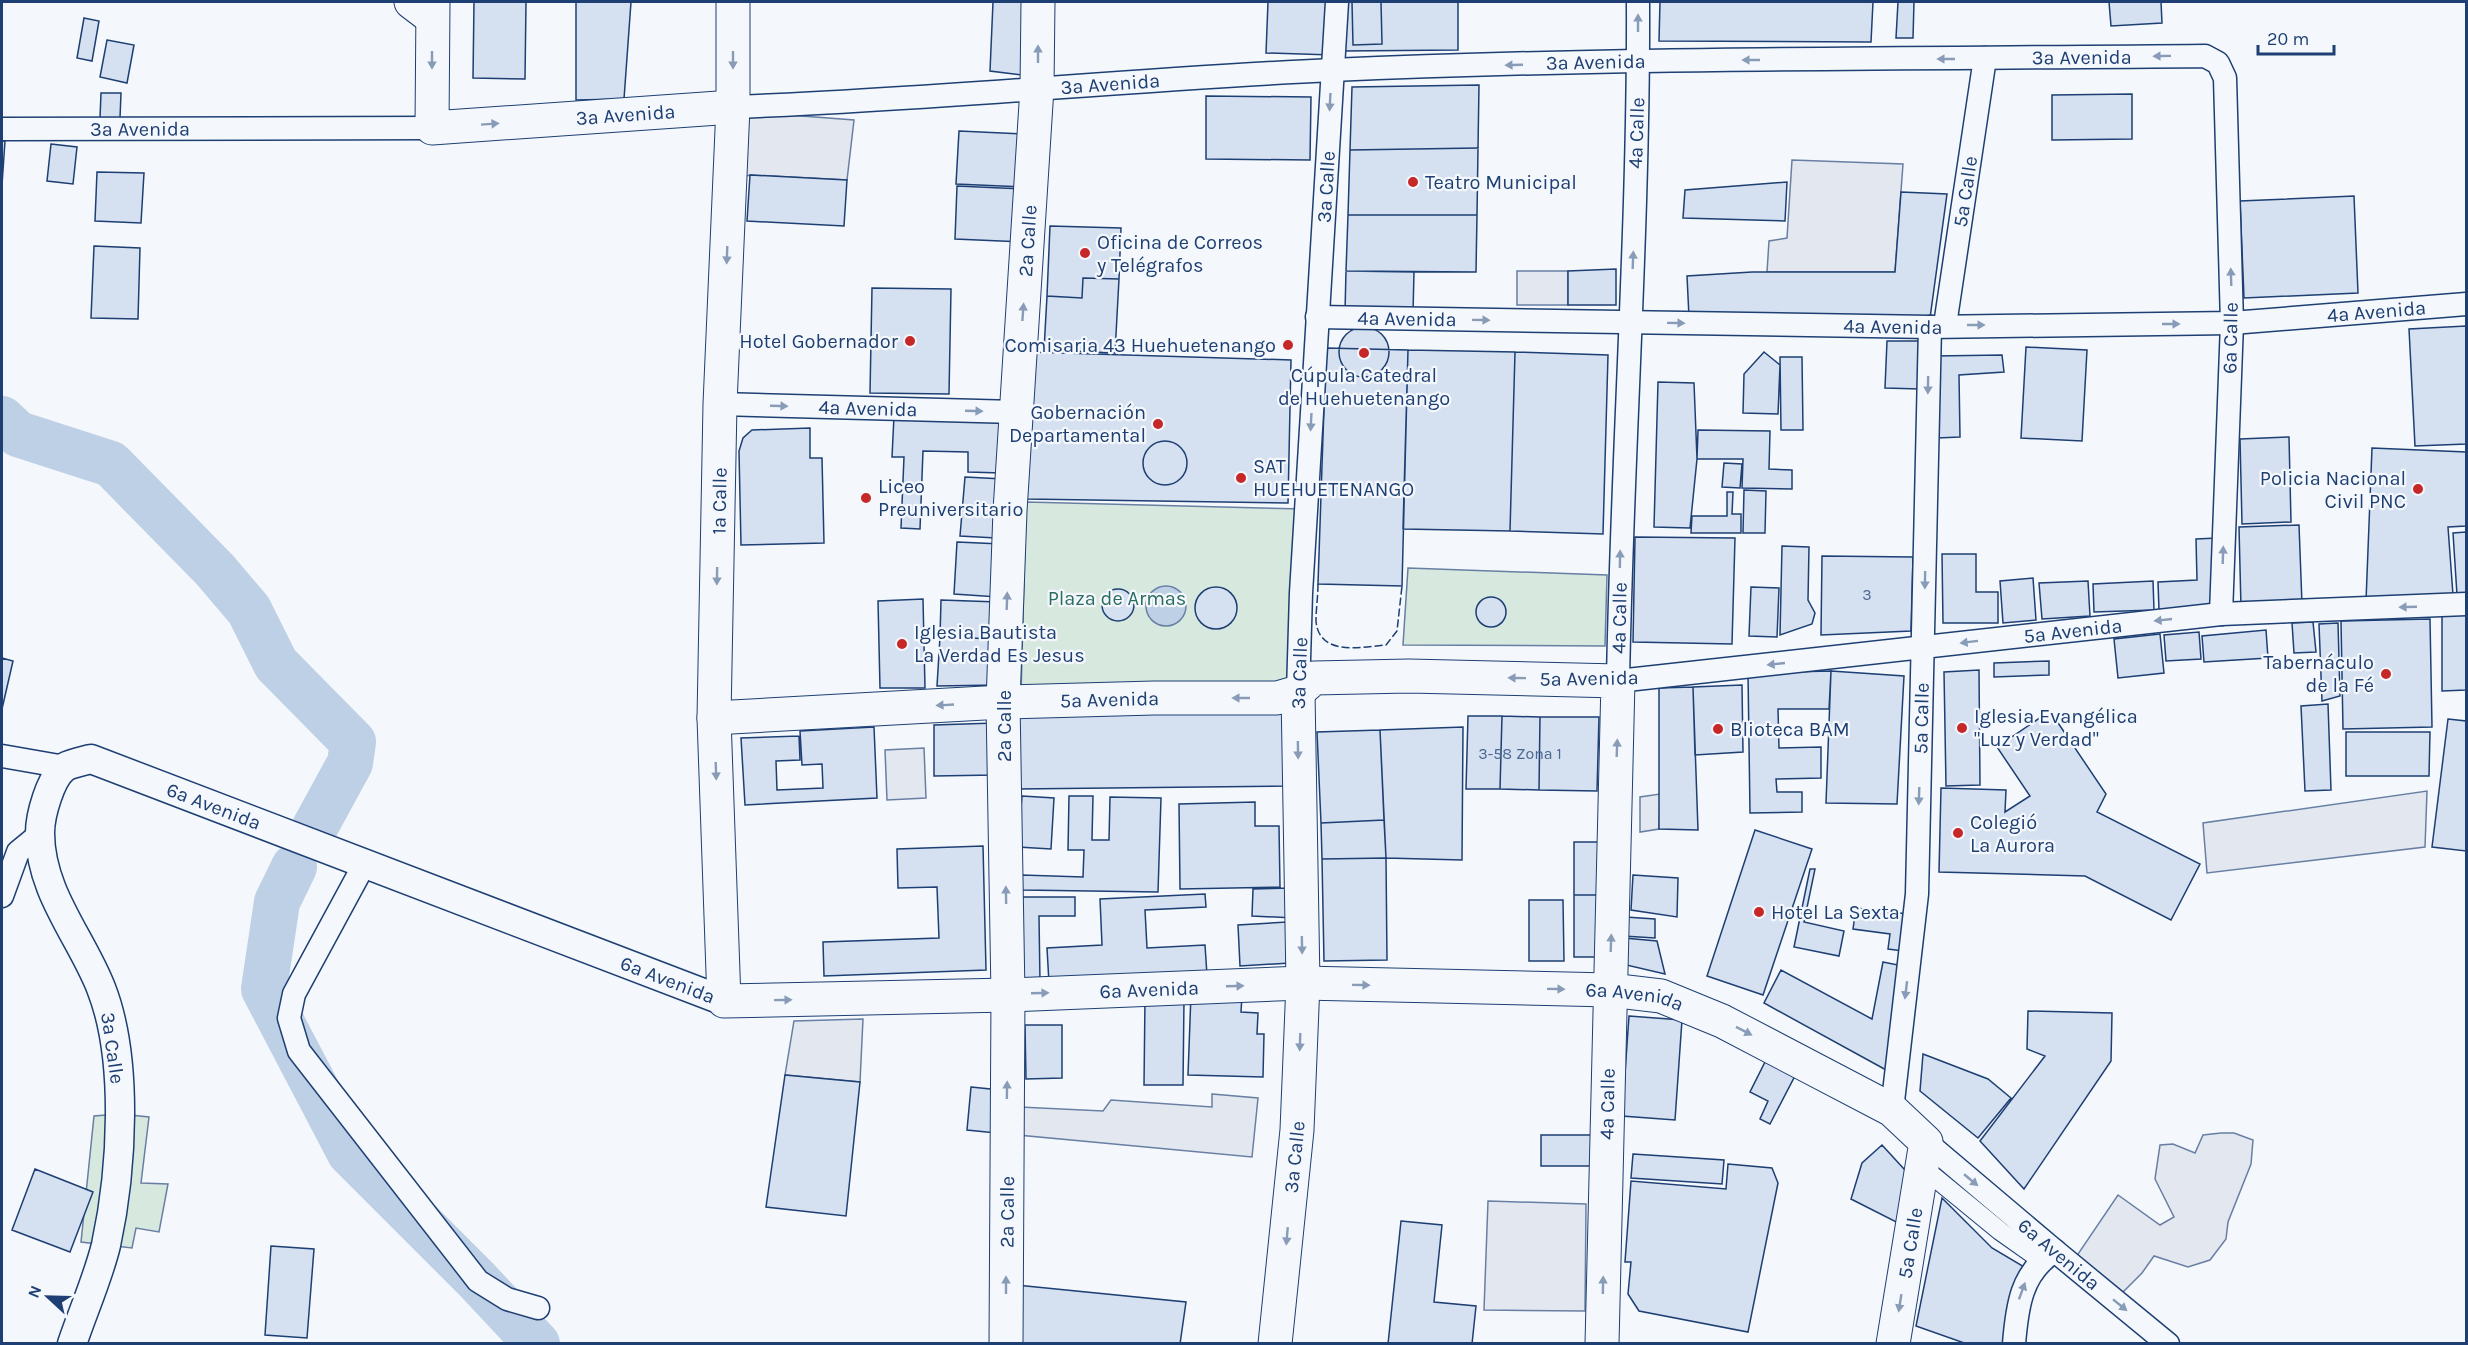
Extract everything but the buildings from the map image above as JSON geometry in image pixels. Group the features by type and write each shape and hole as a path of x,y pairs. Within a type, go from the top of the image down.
{"main road":[{"name":"1a Calle","path":"724,1001 714,718 720,404 733,107 733,2"},
{"name":"2a Calle","path":"1006,1344 1008,994 1003,702 1016,412 1037,88 1038,2"},
{"path":"426,7 432,128"},
{"name":"3a Avenida","path":"432,128 733,107"},
{"name":"5a Avenida","path":"714,718 1003,702 1277,698 1298,692 1314,678 1409,676 1618,681"},
{"name":"4a Calle","path":"1602,1344 1618,681"},
{"name":"3a Calle","path":"1275,1344 1297,1130 1303,983 1298,692"},
{"name":"6a Avenida","path":"724,1001 1008,994 1303,983 1610,990 1661,996 1722,1021 1892,1110 1924,1155"},
{"name":"5a Calle","path":"1893,1344 1924,1155"}],"street":[{"name":"3a Calle","path":"1298,692 1301,592 1337,2"},
{"name":"4a Calle","path":"1618,681 1620,541 1631,323 1638,2"},
{"name":"3a Avenida","path":"733,107 840,103 1332,70 1638,61 2205,56 2218,63"},
{"name":"5a Calle","path":"1892,1110 1917,894 1923,648 1937,326 1985,58"},
{"name":"6a Calle","path":"2218,63 2225,78 2232,323 2221,614"},
{"name":"3a Avenida","path":"2,129 432,128"},
{"name":"4a Avenida","path":"1317,317 1937,326 2232,323 2466,304"},
{"name":"4a Avenida","path":"720,404 1016,412"},
{"name":"5a Avenida","path":"1618,681 2221,614 2466,604"},
{"path":"2,756 65,767"},
{"name":"6a Avenida","path":"65,767 91,759 724,1001"},
{"name":"3a Calle","path":"65,767 49,790 42,810 40,834 45,870 54,897 98,979 109,1008 117,1045 119,1093 116,1180 106,1246 72,1344"},
{"path":"2,896 18,852 40,834"},
{"path":"366,863 294,994 289,1018 299,1051 478,1281 507,1299 538,1308"},
{"name":"6a Avenida","path":"1924,1155 2048,1256 2168,1344"},
{"path":"2014,1344 2020,1296 2025,1282 2048,1256"}],"green space":[{"name":"Plaza de Armas","path":"1026,502 1303,509 1294,685 1021,695"},
{"path":"1408,568 1607,575 1605,646 1403,645"},
{"path":"120,1114 149,1117 141,1183 168,1184 159,1232 136,1228 132,1248 81,1242 94,1116"}],"shaded area":[{"path":"748,112 854,120 847,180 750,175 743,177"},
{"path":"1792,160 1903,164 1895,272 1767,272 1769,241 1787,238"},
{"path":"1517,271 1568,271 1568,305 1517,305"},
{"path":"924,748 926,798 887,800 885,750"},
{"path":"2427,791 2425,847 2207,873 2203,823"},
{"path":"1660,794 1659,829 1640,832 1640,797"},
{"path":"863,1019 860,1082 785,1075 794,1021"},
{"path":"1212,1094 1258,1098 1252,1157 1018,1135 1020,1107 1103,1111 1111,1100 1212,1107"},
{"path":"2234,1133 2253,1140 2251,1164 2228,1222 2226,1239 2210,1260 2188,1267 2154,1256 2142,1273 2120,1295 2076,1257 2118,1195 2160,1225 2174,1217 2155,1179 2160,1145 2173,1144 2195,1153 2203,1135"},
{"path":"1488,1201 1586,1204 1585,1311 1484,1310"}],"water":[{"path":"1166,586 1180,592 1186,606 1180,620 1166,626 1152,620 1146,606 1152,592"}],"waterway":[{"path":"2,419 18,434 111,464 215,570 249,610 276,664 353,742 350,763 314,829"},
{"path":"294,867 277,902 264,989 350,1153 477,1280 537,1344"}],"fence":[{"path":"1318,584 1316,621 1319,632 1333,645 1354,648 1386,645 1397,631 1402,586"}],"place":[{"name":"Teatro Municipal","path":"1413,182"},
{"name":"Oficina de Correos y Telégrafos","path":"1085,253"},
{"name":"Hotel Gobernador","path":"910,341"},
{"name":"Comisaria 43 Huehuetenango","path":"1288,345"},
{"name":"Cúpula Catedral de Huehuetenango","path":"1364,353"},
{"name":"Gobernación Departamental","path":"1158,424"},
{"name":"SAT HUEHUETENANGO","path":"1241,478"},
{"name":"Policia Nacional Civil PNC","path":"2418,489"},
{"name":"Liceo Preuniversitario","path":"866,498"},
{"name":"Iglesia Bautista La Verdad Es Jesus","path":"902,644"},
{"name":"Tabernáculo de la Fé","path":"2386,674"},
{"name":"Iglesia Evangélica \"Luz y Verdad\"","path":"1962,728"},
{"name":"Blioteca BAM","path":"1718,729"},
{"name":"Colegió La Aurora","path":"1958,833"},
{"name":"Hotel La Sexta","path":"1759,912"}]}
